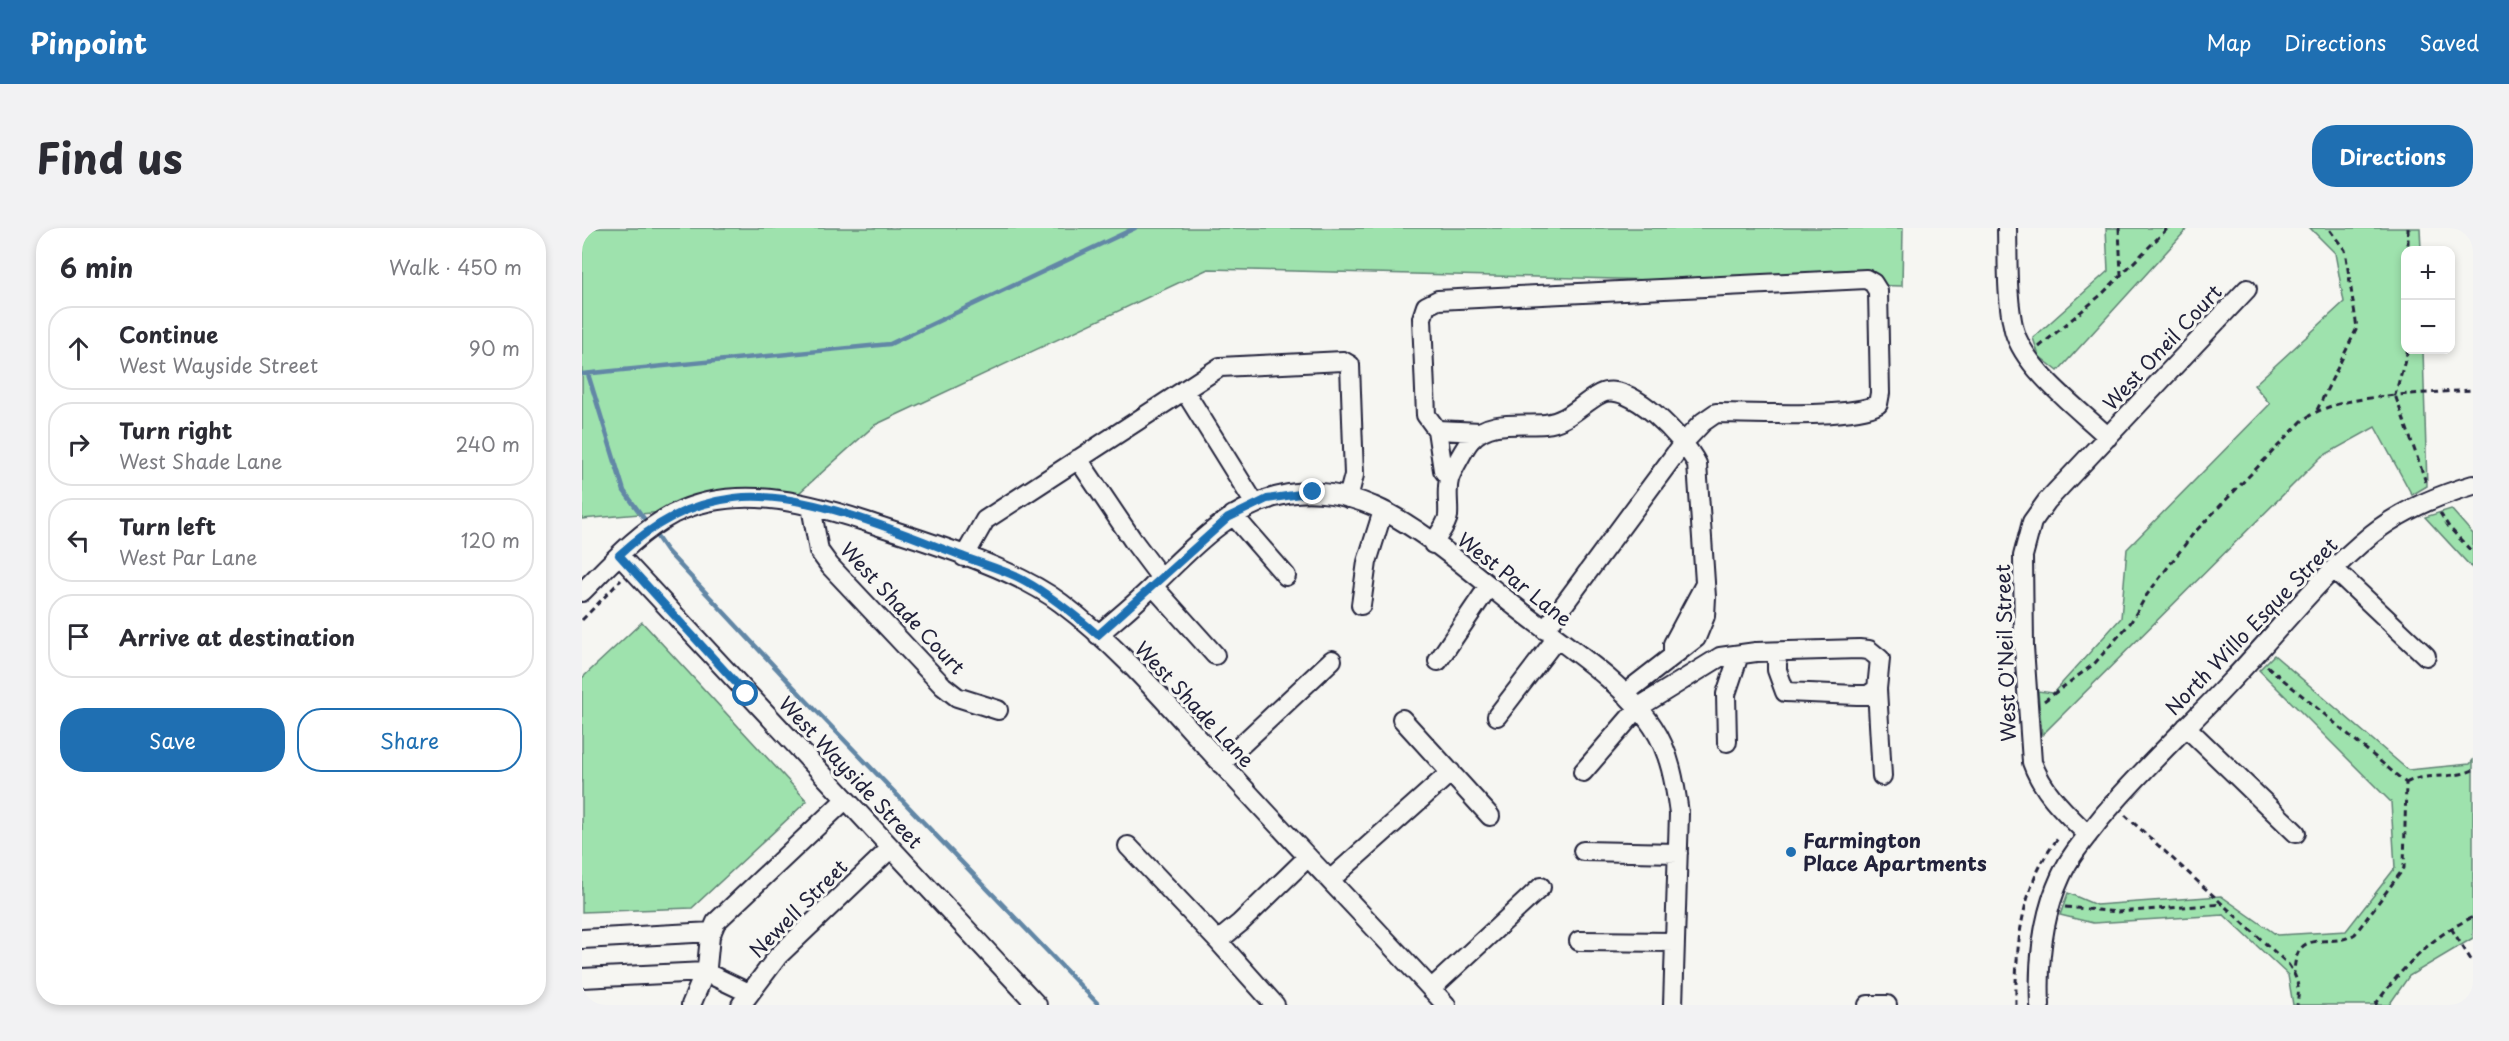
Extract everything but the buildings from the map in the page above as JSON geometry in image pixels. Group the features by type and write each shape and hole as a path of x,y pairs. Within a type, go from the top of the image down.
{"street":[{"path":"2007,228 2011,309 2015,332 2036,368 2108,436"},
{"path":"1449,478 1443,470 1437,430 1426,415 1420,331 1426,306 1438,300 1866,279 1873,283 1878,291 1880,393 1878,404 1870,409 1847,413 1716,413 1684,442 1550,635 1497,716"},
{"name":"West Oneil Court","path":"2108,436 2247,289"},
{"path":"964,557 985,520 1220,367 1343,361 1350,365 1354,475 1348,498"},
{"path":"1184,390 1255,504"},
{"path":"1433,544 1448,518 1449,478 1470,441 1481,432 1504,424 1546,424 1561,420 1601,393 1616,391 1630,396 1684,442 1698,464 1705,585 1704,616 1696,638 1624,694"},
{"path":"1437,430 1481,432"},
{"name":"West O'Neil Street","path":"2088,834 2054,802 2039,781 2032,762 2024,647 2023,564 2026,538 2032,522 2047,501 2108,436"},
{"path":"1078,459 1157,582 1215,655"},
{"name":"North Willo Esque Street","path":"2088,834 2124,791 2372,534 2398,515 2433,497 2473,485"},
{"name":"West Par Lane","path":"1098,635 1209,533 1233,515 1255,504 1290,494 1313,492 1348,498 1383,512 1433,544 1624,694 1639,707 1659,736 1675,782 1679,813 1673,1005"},
{"name":"West Shade Lane","path":"582,592 650,528 674,514 703,503 736,498 773,497 831,510 1023,580 1060,602 1145,681 1446,1005"},
{"name":"West Shade Court","path":"811,506 817,543 830,566 943,687 957,697 998,710"},
{"path":"1360,605 1367,562 1383,512"},
{"path":"1233,515 1286,576"},
{"name":"West Wayside Street","path":"619,555 891,848 1026,1001"},
{"path":"2335,570 2426,656"},
{"path":"1438,661 1488,586"},
{"path":"1583,772 1639,707 1720,657 1776,652 1869,650 1880,659 1877,689 1882,776"},
{"path":"1776,652 1777,670 1785,692 1857,695 1868,694 1877,689"},
{"path":"1727,742 1726,694 1739,655"},
{"path":"1221,764 1332,660"},
{"path":"1402,719 1490,816"},
{"path":"2186,727 2296,833"},
{"path":"1330,880 1452,772"},
{"path":"691,1005 705,972 716,922 846,799"},
{"path":"2040,1005 2041,948 2050,908 2061,876 2088,834"},
{"path":"1128,846 1275,1005"},
{"name":"Newell Street","path":"745,999 778,956 891,848"},
{"path":"1583,851 1678,853"},
{"path":"1218,941 1240,923 1308,857"},
{"path":"1431,989 1541,887"},
{"path":"582,939 712,932"},
{"path":"1579,941 1675,942"},
{"path":"582,978 705,972 745,999"},
{"path":"1868,1005 1887,1005"}],"path":[{"path":"2119,228 2121,274"},
{"path":"2037,348 2121,274 2168,228"},
{"path":"2317,410 2356,328 2344,250 2328,228"},
{"path":"2408,228 2408,246"},
{"path":"2407,354 2395,395 2421,472 2433,497 2449,527 2473,553"},
{"path":"2037,702 2048,701 2094,664 2131,622 2146,596 2193,534 2303,420 2317,410 2343,402 2395,395 2473,390"},
{"path":"582,620 621,580"},
{"path":"2266,664 2406,783"},
{"path":"2406,783 2412,780 2451,777 2473,770"},
{"path":"2294,973 2295,960 2304,944 2312,941 2346,939 2355,934 2404,868 2406,783"},
{"path":"2123,812 2288,964 2294,973 2300,992 2297,1005"},
{"path":"2016,1005 2015,962 2021,917 2040,869 2060,836"},
{"path":"2065,907 2118,912 2223,904"},
{"path":"2375,1005 2422,949 2451,928 2473,917"},
{"path":"2451,928 2473,963"}],"green space":[{"path":"582,228 1903,228 1902,286 1208,269 875,425 790,501 582,519"},
{"path":"2106,228 2188,228 2058,371 2039,356 2033,338 2108,271"},
{"path":"2310,228 2420,228 2421,246 2401,246 2401,354 2423,354 2427,486 2412,495 2375,427 2321,457 2042,735 2038,691 2053,693 2121,618 2127,549 2270,404 2254,385 2344,302 2335,253"},
{"path":"2451,509 2473,534 2473,569 2425,517"},
{"path":"642,622 807,801 692,908 582,912 582,678"},
{"path":"2274,655 2408,770 2470,764 2473,760 2473,938 2409,976 2389,1005 2293,1005 2288,975 2224,915 2093,923 2060,915 2068,893 2096,905 2221,896 2277,935 2346,931 2395,868 2391,802 2259,670"}],"waterway":[{"path":"582,374 890,344 1135,228"},
{"path":"588,374 624,491 648,524"},
{"path":"653,531 666,550 802,696 1099,1005"}],"place":[{"name":"Farmington Place Apartments","path":"1791,852"}],"route":[{"path":"746,694 619,555 644,532 674,514 703,503 736,498 773,497 831,510 919,540 1023,580 1060,602 1098,635 1228,518 1244,508 1267,499 1313,492"}]}
